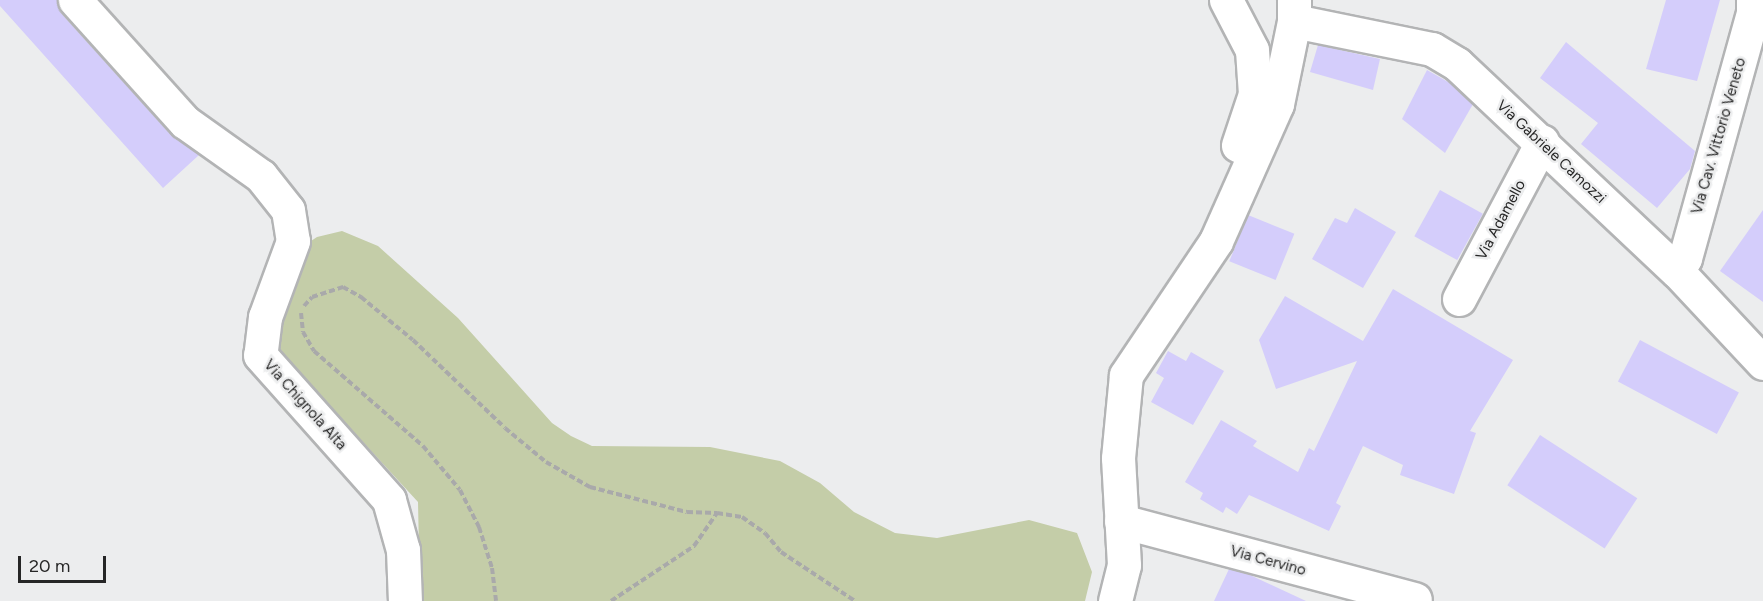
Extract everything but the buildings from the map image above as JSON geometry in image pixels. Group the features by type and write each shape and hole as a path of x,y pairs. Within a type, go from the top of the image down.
{"street":[{"name":"Via Chignola Alta","path":"75,0 185,122 261,176 288,210 293,241 265,317 260,355 389,500 403,550 405,601"},
{"path":"1216,241 1212,207 1255,94 1252,50 1226,0"},
{"name":"Via Cav. Vittorio Veneto","path":"1677,271 1684,258 1741,57 1753,12 1753,0"},
{"path":"1115,601 1124,565 1118,458 1126,375 1216,241 1277,104 1294,11"},
{"name":"Via Gabriele Camozzi","path":"1294,11 1432,50 1457,64 1677,271 1763,363"},
{"name":"Via Adamello","path":"1459,298 1542,142"},
{"name":"Via Cervino","path":"1121,522 1415,599"}],"path":[{"path":"496,601 492,568 479,528 460,490 423,446 314,351 303,332 301,310 312,297 343,287 361,297 413,340 505,428 546,462 590,486 687,512 741,517 765,533 781,552 855,601"},
{"path":"611,601 694,546 717,513"}],"green space":[{"path":"342,231 378,246 458,318 552,423 571,436 592,446 710,447 780,461 820,483 854,512 895,533 937,538 1029,520 1077,533 1092,572 1085,601 420,601 418,502 286,358 275,340 293,253 317,237"}]}
